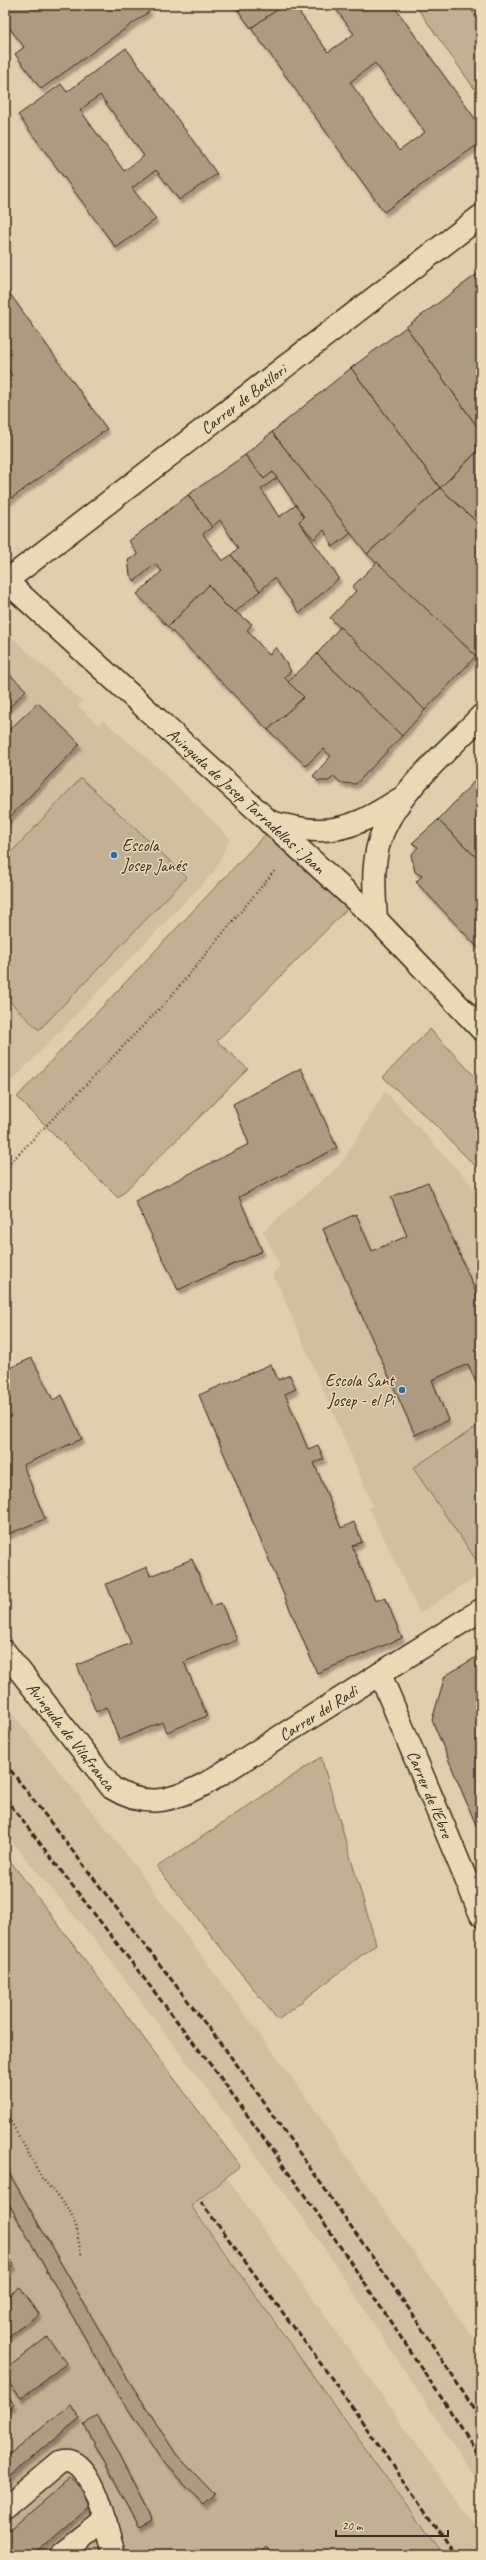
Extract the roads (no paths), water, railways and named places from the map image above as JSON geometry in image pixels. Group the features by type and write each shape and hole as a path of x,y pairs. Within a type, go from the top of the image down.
{"street":[{"name":"Carrer de Batllori","path":"5,580 481,216"},
{"name":"Avinguda de Josep Tarradellas i Joan","path":"5,580 376,919 481,1029"},
{"path":"376,919 373,883 377,854 384,830 404,797 481,716"},
{"path":"269,822 320,831 342,828 374,815 404,797"},
{"name":"Carrer del Radi","path":"150,1801 180,1796 205,1784 481,1610"},
{"name":"Avinguda de Vilafranca","path":"5,1652 112,1788 129,1798 150,1801"},
{"name":"Carrer de l'Ebre","path":"380,1674 481,1915"},
{"path":"5,2508 65,2461 80,2465 90,2480 105,2520 114,2555"},
{"path":"61,2555 105,2520"}],"railway":[{"path":"5,1763 244,2074 409,2309 481,2420"},
{"path":"5,1798 220,2077 325,2224 481,2457"},
{"path":"201,2202 338,2387 455,2555"}],"place":[{"name":"Escola Josep Janés","path":"114,855"},
{"name":"Escola Sant Josep - el Pi","path":"402,1390"}]}
